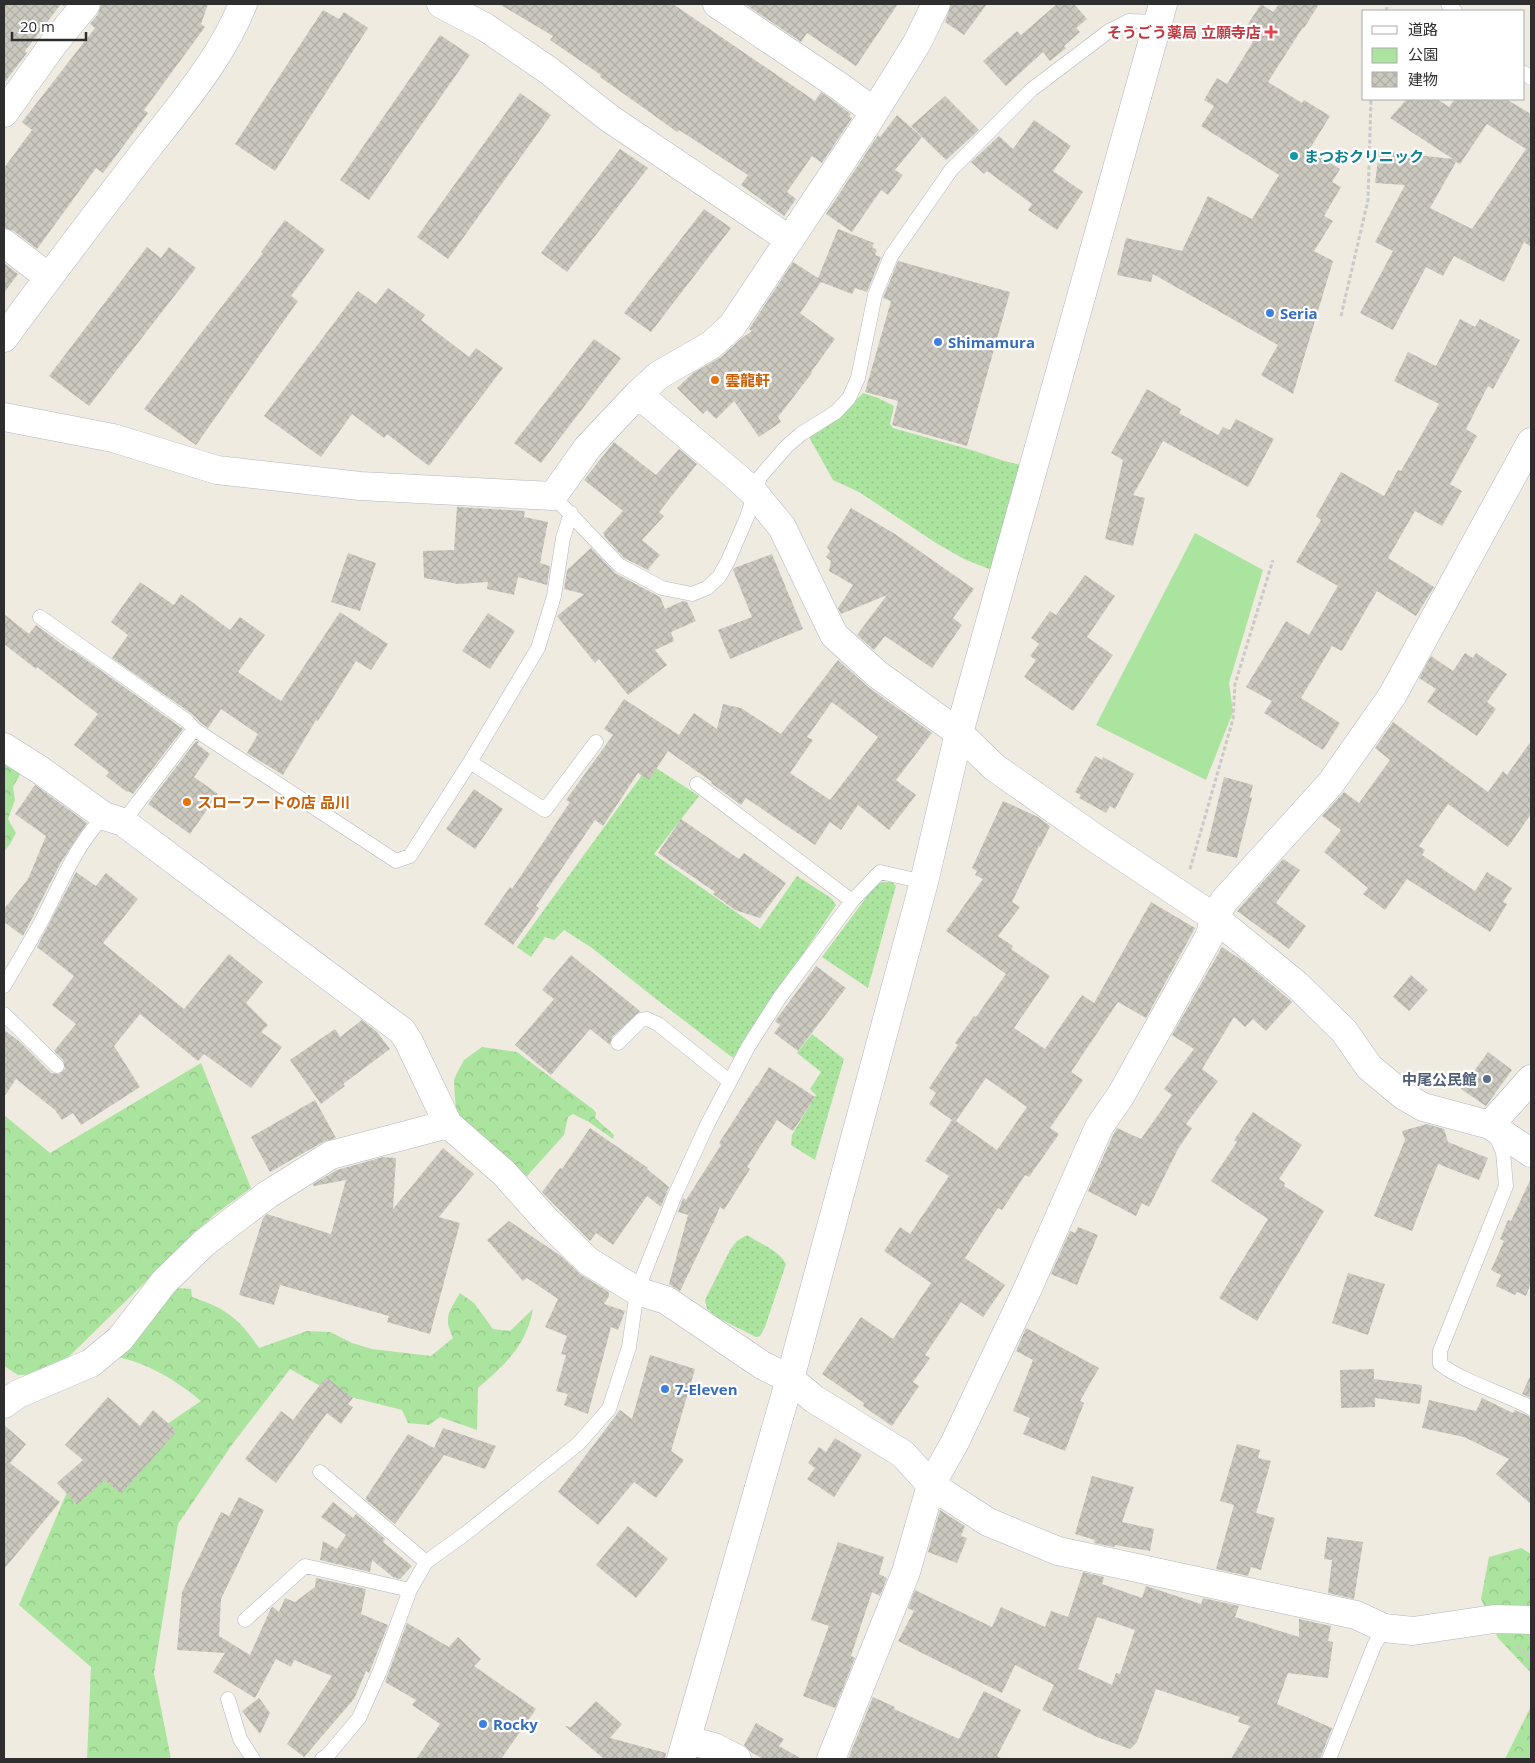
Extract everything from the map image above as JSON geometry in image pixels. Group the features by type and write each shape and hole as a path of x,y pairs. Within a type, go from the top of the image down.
{"street":[{"path":"4,113 54,43 86,4"},
{"path":"4,338 48,277 200,82 237,19 243,4"},
{"path":"441,4 485,27 548,70 609,118 790,240"},
{"path":"716,4 839,86 873,111"},
{"path":"4,417 113,438 218,470 360,486 562,504 588,447 638,394 659,375 711,345 732,326 866,125 917,43 936,4"},
{"path":"737,1759 714,1747 684,1750 790,1379 924,882 959,733 1160,13"},
{"path":"4,243 48,277"},
{"path":"638,394 739,478 754,493 782,527 834,635 878,674 959,733 994,767 1214,918 1296,984 1344,1031 1369,1067 1404,1096 1423,1107 1490,1125 1531,1153"},
{"path":"831,1759 906,1572 931,1485 955,1442 1028,1288 1099,1128 1121,1095 1209,937 1214,918 1224,900 1331,783 1392,696 1531,442"},
{"path":"4,747 114,819 402,1031 448,1124 504,1173 545,1219 588,1261 637,1291 666,1300 762,1365 790,1379 814,1399 903,1454 931,1485 988,1522 1058,1551 1356,1615 1384,1628 1413,1631 1494,1619 1531,1620"},
{"path":"1490,1125 1531,1079"},
{"path":"4,1404 18,1394 91,1363 120,1339 164,1282 204,1243 275,1190 331,1155 448,1124"}],"lane":[{"path":"562,504 619,565 662,588 692,594 707,588 719,577 728,561 747,517 760,478 787,446 801,434 836,412 849,398 858,378 876,295 891,256 951,170 1031,90 1108,31 1129,21 1160,13"},
{"path":"40,616 187,721 194,729 396,861 410,856 470,762 538,648 554,596 563,538 562,504"},
{"path":"4,986 91,829 114,819 194,729"},
{"path":"470,762 545,810 596,742"},
{"path":"697,784 852,901"},
{"path":"322,1759 328,1755 359,1718 380,1672 410,1590 426,1562 465,1534 578,1444 609,1409 629,1347 637,1291 675,1195 748,1047 780,997 852,901 880,872 924,882"},
{"path":"4,1014 57,1066"},
{"path":"618,1043 640,1020 647,1018 658,1024 730,1081"},
{"path":"1490,1125 1503,1152 1506,1186 1440,1352 1440,1364 1451,1372 1531,1408"},
{"path":"320,1472 426,1562"},
{"path":"245,1620 305,1566 410,1590"},
{"path":"1329,1759 1374,1646 1384,1628"},
{"path":"228,1699 240,1739 253,1759"}],"path":[{"path":"1341,316 1368,200 1371,100"},
{"path":"1183,896 1233,719 1234,684 1272,560"},
{"path":"1515,1644 1531,1659"}],"green space":[{"path":"863,393 894,406 890,424 893,428 1021,465 994,571 964,559 936,543 859,492 833,480 809,437 845,412"},
{"path":"1195,533 1263,570 1229,683 1233,712 1206,780 1096,725"},
{"path":"4,762 22,771 13,787 15,800 8,819 16,833 4,852"},
{"path":"650,764 699,796 654,854 760,929 797,876 831,898 836,905 733,1058 592,948 564,930 554,940 545,937 531,957 517,947"},
{"path":"892,882 896,886 868,988 822,957 877,883"},
{"path":"812,1034 844,1059 815,1160 791,1145 792,1135 816,1095 810,1089 821,1072 797,1053"},
{"path":"482,1047 517,1052 594,1110 596,1113 595,1118 614,1135 613,1139 589,1122 573,1114 568,1117 564,1135 527,1176 518,1173 457,1115 454,1080 464,1060"},
{"path":"201,1063 251,1188 214,1215 51,1374 18,1375 4,1366 4,1115 50,1153"},
{"path":"747,1235 774,1251 786,1264 765,1327 760,1336 756,1337 718,1318 707,1309 705,1300 730,1250 737,1241"},
{"path":"176,1288 191,1289 192,1297 214,1305 230,1315 245,1329 259,1348 307,1331 330,1332 352,1343 372,1349 431,1356 453,1338 448,1320 453,1305 460,1293 474,1303 493,1329 510,1331 533,1309 530,1322 520,1344 497,1371 478,1388 477,1430 440,1417 429,1425 408,1423 402,1410 331,1392 290,1369 231,1446 178,1524 154,1673 171,1759 87,1759 91,1667 19,1605 67,1492 201,1401 151,1368 117,1357"},
{"path":"1521,1548 1531,1554 1531,1673 1498,1638 1481,1599 1489,1557"},
{"path":"1531,1706 1531,1759 1505,1759"}],"building":[{"path":"4,4 61,4 25,51 27,53 4,83"},
{"path":"101,4 208,4 201,24 205,27 144,110 148,113 103,173 96,168 37,249 14,231 4,228 4,168 32,130 22,122 95,28 90,24 98,14"},
{"path":"499,4 673,4 815,101 821,92 851,114 849,116 852,118 822,163 812,156 787,192 796,199 784,216 741,185 748,175 679,130 677,132 600,77 601,75 550,40 553,36"},
{"path":"745,4 898,4 856,66 807,33 801,42"},
{"path":"951,4 987,4 964,35 945,22"},
{"path":"1057,4 1074,4 1087,19 1076,28 1080,32 1064,46 1066,48 1050,61 1043,52 1006,86 983,61 1017,31 1021,35"},
{"path":"1261,4 1273,12 1279,4 1319,4 1268,82 1302,103 1304,100 1330,116 1309,150 1340,169 1332,182 1341,187 1324,216 1333,221 1314,251 1333,261 1293,394 1261,375 1278,345 1153,274 1151,282 1117,275 1126,238 1182,251 1208,196 1252,219 1279,175 1201,126 1214,106 1204,100 1217,78 1227,84 1253,42 1241,35"},
{"path":"323,10 339,19 344,12 368,28 275,171 235,144"},
{"path":"440,35 470,55 369,200 340,180"},
{"path":"520,93 551,115 448,259 417,237"},
{"path":"945,96 979,130 946,160 911,126"},
{"path":"1406,100 1438,100 1449,107 1454,100 1508,100 1531,114 1531,247 1524,242 1504,282 1454,256 1443,276 1426,267 1393,330 1360,313 1393,251 1375,242 1405,185 1375,183 1379,151 1453,159 1390,118","holes":["1487,124 1526,149 1472,229 1430,208 1456,162 1460,164"]},
{"path":"897,115 922,137 895,170 903,175 888,195 881,190 852,232 826,214 878,135 880,137"},
{"path":"1034,120 1071,146 1053,171 1083,192 1057,230 1028,210 1032,204 987,171 984,174 971,162 999,136 1013,149"},
{"path":"620,149 648,168 567,272 541,253"},
{"path":"704,209 731,228 651,332 624,313"},
{"path":"285,220 325,250 291,296 298,301 196,445 144,409 263,253 261,252"},
{"path":"838,229 874,243 872,247 877,250 875,255 881,257 867,292 855,288 852,294 821,282 800,313 835,339 778,417 781,422 759,437 734,401 716,419 707,410 703,414 677,388 693,373 721,357 752,331 749,329 793,262 818,278"},
{"path":"147,247 161,258 169,247 196,268 89,406 49,376"},
{"name":"Shimamura","path":"898,261 1010,292 967,446 892,425 898,401 865,392 891,301 883,298"},
{"path":"4,263 18,274 4,293"},
{"path":"388,288 425,315 421,320 469,357 476,348 503,368 429,466 387,434 384,438 352,414 321,457 264,416 358,291 376,304"},
{"path":"1460,319 1475,327 1480,319 1520,340 1493,389 1488,386 1466,429 1477,436 1450,484 1462,491 1442,526 1415,511 1388,558 1434,587 1416,616 1377,591 1342,651 1332,646 1301,698 1340,723 1323,750 1264,713 1272,701 1246,687 1286,621 1309,635 1338,586 1296,562 1321,520 1316,516 1341,472 1384,496 1398,470 1401,471 1439,404 1394,381 1408,352 1436,366"},
{"path":"594,339 621,358 541,463 514,443"},
{"path":"1147,389 1181,409 1179,413 1218,435 1223,427 1230,430 1236,419 1274,439 1248,487 1163,441 1133,495 1145,498 1133,546 1105,539 1123,460 1111,453"},
{"path":"614,442 656,475 679,449 697,464 659,512 664,516 642,540 660,555 648,569 650,571 624,558 604,536 603,533 623,511 584,480"},
{"path":"457,507 525,511 524,517 548,522 540,563 550,566 547,585 518,577 514,595 487,589 488,582 458,584 424,578 423,551 454,550"},
{"path":"851,508 895,534 974,589 953,618 962,625 932,668 885,636 874,650 857,635 887,595 841,614 838,608 853,585 829,571 831,561 826,557 830,551 827,547"},
{"path":"591,548 615,573 660,597 665,609 683,601 687,602 696,621 671,632 674,641 655,650 667,665 628,695 599,659 595,663 557,616 584,594 564,589 567,570"},
{"path":"348,553 376,563 360,611 331,602"},
{"path":"772,554 803,629 730,659 718,630 752,617 733,570"},
{"path":"1085,575 1115,596 1087,637 1113,655 1073,711 1024,677 1036,660 1030,656 1039,644 1031,638 1050,611 1056,615"},
{"path":"140,582 174,605 181,594 230,630 240,617 265,635 238,672 281,701 340,612 388,644 371,670 356,661 318,721 316,720 283,775 247,753 258,734 221,709 208,728 192,714 112,658 128,635 111,622"},
{"path":"488,613 515,631 490,669 462,651"},
{"path":"4,614 29,634 36,625 183,729 133,794 127,792 106,776 109,772 74,745 98,714 4,644"},
{"path":"1465,653 1473,658 1476,653 1507,674 1487,702 1496,709 1477,736 1427,702 1436,689 1419,678 1431,656 1453,671"},
{"path":"838,660 868,687 932,733 896,780 916,795 889,830 858,805 841,830 830,822 815,845 746,798 741,805 668,751 649,780 638,773 603,826 595,820 536,906 539,908 513,945 484,924 510,887 512,889 570,802 566,800 613,735 604,729 624,699 679,735 694,713 717,729 723,704 741,708 781,734","holes":["832,702 878,737 830,800 790,773 813,740 807,737"]},
{"path":"1393,722 1488,792 1503,771 1507,775 1531,741 1531,814 1508,847 1448,804 1419,846 1425,850 1422,855 1475,891 1487,872 1512,888 1503,902 1507,904 1490,932 1407,879 1385,910 1363,894 1368,888 1324,852 1341,830 1322,816 1344,792 1359,803 1390,760 1375,748"},
{"name":"スローフードの店 品川","path":"196,741 199,742 197,744 210,754 194,777 218,794 190,834 148,804"},
{"path":"1095,756 1102,760 1103,757 1134,774 1115,809 1110,806 1106,813 1079,798 1081,795 1075,792"},
{"path":"1224,777 1253,785 1250,797 1252,798 1237,858 1206,851"},
{"path":"35,785 87,823 61,862 23,936 4,922 4,909 28,879 46,836 15,814"},
{"path":"474,789 503,809 475,849 446,829"},
{"path":"1003,801 1038,817 1050,826 1012,902 1020,907 998,936 1013,946 1011,949 1050,976 1014,1028 1045,1049 1082,995 1094,1003 1151,902 1195,928 1146,1018 1118,1002 1071,1072 1083,1080 1050,1128 1059,1134 1029,1177 1025,1175 1002,1210 998,1208 965,1258 1005,1285 983,1317 961,1302 925,1355 930,1358 913,1382 919,1386 892,1426 863,1406 864,1403 822,1374 861,1317 893,1339 931,1283 884,1251 900,1227 910,1234 949,1176 925,1161 952,1120 929,1104 936,1093 929,1088 958,1045 955,1043 1006,974 946,931 983,879 975,875 977,871 972,868","holes":["986,1078 1027,1107 997,1150 956,1121"]},
{"path":"681,819 739,859 744,853 786,883 760,918 735,910 713,894 715,892 658,853"},
{"path":"1283,859 1300,870 1276,903 1306,926 1289,949 1237,911"},
{"path":"76,872 96,886 106,873 138,899 103,943 184,1009 229,954 263,982 246,1003 268,1025 261,1032 282,1047 251,1088 204,1054 198,1061 140,1014 114,1046 140,1087 81,1125 73,1113 62,1120 55,1110 16,1079 4,1097 4,1030 19,1041 51,1073 59,1074 65,1069 63,1060 54,1051 76,1024 52,1005 74,976 37,947"},
{"path":"1222,947 1246,963 1292,1002 1266,1031 1253,1019 1245,1027 1234,1017 1202,1069 1218,1081 1186,1124 1192,1128 1178,1149 1149,1207 1142,1203 1136,1216 1088,1191 1117,1128 1141,1139 1172,1095 1164,1089 1194,1049 1172,1035"},
{"path":"571,955 640,1011 612,1037 610,1045 590,1029 551,1075 515,1045 554,999 542,990"},
{"path":"816,966 846,988 798,1051 774,1033 780,1025 775,1021"},
{"path":"1411,975 1428,990 1409,1011 1393,997"},
{"path":"362,1020 377,1032 390,1049 343,1084 345,1086 321,1104 290,1060 335,1029 340,1037"},
{"name":"中尾公民館","path":"1488,1052 1512,1070 1486,1106 1461,1089"},
{"path":"769,1067 815,1097 793,1131 777,1120 747,1167 750,1169 724,1210 720,1207 715,1222 680,1291 669,1284 688,1215 678,1212 683,1198 686,1200 721,1145 719,1143"},
{"path":"315,1100 336,1138 323,1142 270,1172 251,1137"},
{"path":"1253,1112 1302,1145 1279,1179 1285,1183 1284,1186 1324,1211 1257,1321 1219,1298 1268,1219 1211,1181 1237,1142 1234,1140"},
{"path":"1427,1124 1444,1129 1448,1142 1488,1158 1479,1180 1438,1164 1412,1231 1374,1216 1405,1140 1402,1131"},
{"path":"590,1128 648,1168 669,1187 661,1207 647,1196 613,1245 596,1233 590,1241 542,1192 560,1168 562,1169"},
{"path":"443,1148 474,1174 439,1217 460,1223 430,1334 387,1322 389,1316 280,1285 274,1305 239,1295 263,1218 267,1214 331,1234 346,1180 314,1186 313,1184 337,1170 383,1157 396,1158 393,1209"},
{"path":"1531,1178 1531,1283 1526,1296 1517,1292 1515,1295 1496,1286 1501,1275 1491,1270 1504,1241 1500,1239 1508,1220 1511,1221"},
{"path":"509,1221 561,1256 580,1274 609,1292 609,1296 604,1304 625,1311 618,1330 611,1327 588,1414 564,1405 568,1394 556,1391 566,1355 561,1354 567,1336 545,1327 558,1299 527,1278 523,1281 487,1240"},
{"path":"1078,1227 1098,1235 1077,1285 1051,1274 1070,1231 1075,1233"},
{"path":"1348,1273 1385,1284 1368,1335 1332,1323"},
{"path":"1026,1328 1099,1368 1080,1401 1084,1403 1065,1451 1023,1434 1030,1418 1013,1411 1033,1360 1016,1351"},
{"path":"650,1355 695,1369 671,1451 684,1460 656,1498 634,1482 598,1525 558,1492 620,1410 632,1419"},
{"path":"1374,1369 1374,1379 1422,1385 1420,1404 1375,1398 1375,1407 1341,1408 1340,1370"},
{"path":"1531,1374 1531,1398 1522,1394"},
{"path":"326,1377 353,1398 348,1404 353,1407 341,1424 327,1413 276,1483 245,1459 281,1411 293,1420"},
{"path":"108,1397 140,1426 153,1410 177,1431 121,1494 105,1480 77,1505 57,1483 83,1460 65,1445"},
{"path":"1482,1398 1513,1413 1515,1410 1531,1417 1531,1504 1496,1474 1509,1459 1464,1437 1422,1428 1429,1400 1476,1411"},
{"path":"4,1425 26,1444 10,1463 60,1502 4,1569"},
{"path":"443,1428 496,1446 485,1469 444,1455 395,1524 365,1499 408,1434 434,1448"},
{"path":"835,1438 862,1455 834,1497 807,1479 815,1468 808,1463 819,1447 826,1452"},
{"path":"1237,1444 1260,1450 1258,1458 1271,1461 1256,1513 1275,1518 1261,1570 1251,1567 1248,1576 1216,1569 1234,1505 1220,1501"},
{"path":"1092,1476 1134,1487 1122,1522 1154,1529 1150,1551 1094,1543 1095,1540 1075,1534"},
{"path":"239,1497 264,1510 221,1599 219,1636 250,1655 271,1608 273,1607 279,1612 285,1598 295,1602 315,1587 316,1578 366,1589 361,1614 388,1625 369,1673 366,1671 354,1699 304,1757 287,1744 332,1676 294,1660 291,1667 276,1659 255,1698 213,1672 225,1653 177,1650 182,1592 221,1512 229,1516"},
{"path":"333,1502 353,1518 356,1514 385,1539 383,1542 412,1566 400,1579 393,1577 372,1560 370,1572 320,1560 323,1541 337,1549 346,1535 321,1517"},
{"path":"940,1510 965,1526 961,1536 967,1538 957,1563 928,1552"},
{"path":"628,1526 668,1559 636,1598 596,1565"},
{"path":"1327,1537 1363,1542 1354,1599 1328,1593 1332,1560 1324,1559"},
{"path":"838,1542 884,1557 879,1574 887,1578 880,1596 872,1592 851,1656 855,1658 835,1708 803,1696 829,1626 811,1620"},
{"path":"1083,1572 1104,1577 1102,1584 1142,1598 1146,1586 1201,1604 1203,1598 1239,1606 1235,1617 1299,1637 1299,1619 1331,1626 1328,1641 1333,1642 1328,1678 1288,1673 1277,1704 1332,1728 1320,1759 1231,1759 1250,1726 1238,1722 1240,1717 1156,1689 1137,1742 1130,1749 1097,1737 1042,1710 1054,1685 1015,1665 1002,1693 898,1641 914,1611 908,1608 915,1590 992,1627 1001,1607 1045,1627 1051,1611 1068,1617","holes":["1097,1617 1135,1630 1120,1674 1116,1673 1112,1685 1078,1669"]},
{"path":"407,1623 449,1647 458,1637 481,1659 474,1666 536,1709 501,1759 416,1759 440,1724 412,1705 416,1700 385,1682"},
{"path":"984,1691 1021,1710 997,1756 1003,1759 848,1759 873,1697 895,1707 894,1709 959,1739"},
{"path":"259,1698 270,1713 260,1734 242,1711"},
{"path":"596,1701 622,1724 610,1738 666,1753 665,1759 604,1759 565,1726 571,1727"},
{"path":"756,1723 784,1739 779,1746 802,1759 763,1759 751,1752 744,1745"}],"place":[{"name":"そうごう薬局 立願寺店","path":"1271,32"},
{"name":"まつおクリニック","path":"1294,156"},
{"name":"Seria","path":"1270,313"},
{"name":"Shimamura","path":"938,342"},
{"name":"雲龍軒","path":"715,380"},
{"name":"スローフードの店 品川","path":"187,802"},
{"name":"中尾公民館","path":"1487,1079"},
{"name":"7-Eleven","path":"665,1389"},
{"name":"Rocky","path":"483,1724"}]}
